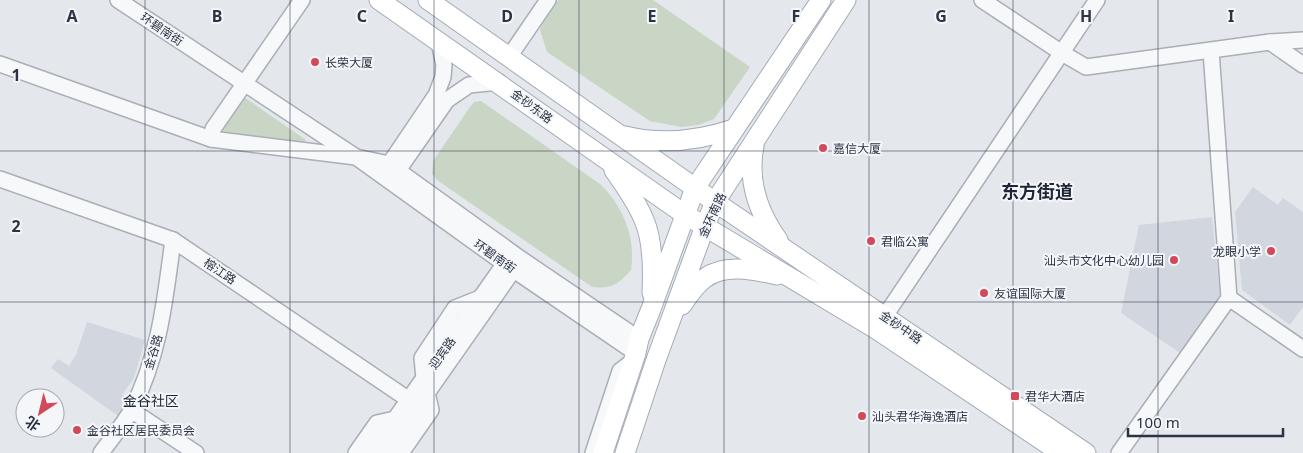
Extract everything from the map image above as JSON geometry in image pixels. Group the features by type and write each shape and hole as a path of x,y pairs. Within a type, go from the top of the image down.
{"main road":[{"name":"金砂东路","path":"379,0 499,82 684,214 705,226"},
{"path":"428,0 715,202"},
{"name":"金环南路","path":"603,453 636,351 695,188 821,0"},
{"name":"金环南路","path":"625,453 671,320 715,202 846,0"},
{"path":"618,134 643,140 685,140 710,137 734,129"},
{"path":"755,142 752,158 754,189 767,225 782,248"},
{"path":"608,160 630,193 645,221 649,237 652,278 651,309"},
{"name":"金砂中路","path":"715,202 1086,453"},
{"name":"金砂中路","path":"705,226 876,329 1061,453"},
{"path":"671,320 705,278 718,272 746,268 790,277"}],"street":[{"name":"环碧南街","path":"118,0 356,157 390,173 636,351"},
{"path":"211,140 213,128 302,0"},
{"path":"509,57 548,0"},
{"path":"982,0 1062,53 1086,66 1270,42 1303,40"},
{"path":"885,316 1097,0"},
{"path":"390,173 436,95 443,77 444,65 439,42"},
{"path":"1270,42 1303,65"},
{"path":"1119,453 1229,298 1211,51"},
{"path":"0,64 211,140 356,157"},
{"path":"390,173 447,100 469,85 499,82"},
{"name":"榕江路","path":"0,179 173,240 413,403"},
{"name":"金谷路","path":"102,453 131,410 153,360 162,320 173,240"},
{"name":"迎宾路","path":"426,386 480,298 513,261"},
{"name":"迎宾路","path":"385,453 413,403 513,261"},
{"path":"1229,298 1303,349"},
{"path":"593,453 620,371 636,351"},
{"path":"400,453 432,410 426,386"},
{"name":"迎宾路","path":"370,453 394,419 413,403"},
{"path":"131,410 196,453"},
{"path":"356,453 377,423 394,419"}],"shaded area":[{"name":"龙眼小学","path":"1253,187 1278,205 1283,198 1303,212 1303,307 1290,325 1242,290 1235,212"},
{"name":"汕头市文化中心幼儿园","path":"1212,217 1220,295 1180,353 1121,313 1139,225"},
{"path":"87,322 145,340 134,378 122,395 129,400 118,416 51,368 58,359 69,366 76,355"}],"green space":[{"path":"558,0 653,0 750,67 714,119 698,125 681,127 650,121 547,52 540,30 544,20"},
{"path":"244,97 306,140 303,145 227,134 222,130"},
{"path":"481,101 600,184 608,193 626,223 632,246 631,270 622,279 614,285 592,287 437,180 432,174 433,161 474,102"}],"place":[{"name":"长荣大厦","path":"315,62"},
{"name":"嘉信大厦","path":"823,148"},
{"name":"君临公寓","path":"871,241"},
{"name":"龙眼小学","path":"1271,251"},
{"name":"汕头市文化中心幼儿园","path":"1174,260"},
{"name":"友谊国际大厦","path":"984,293"},
{"name":"君华大酒店","path":"1015,396"},
{"name":"汕头君华海逸酒店","path":"862,416"},
{"name":"金谷社区居民委员会","path":"77,430"}],"district":[{"name":"东方街道","path":"1037,191"},
{"name":"金谷社区","path":"151,400"}]}
